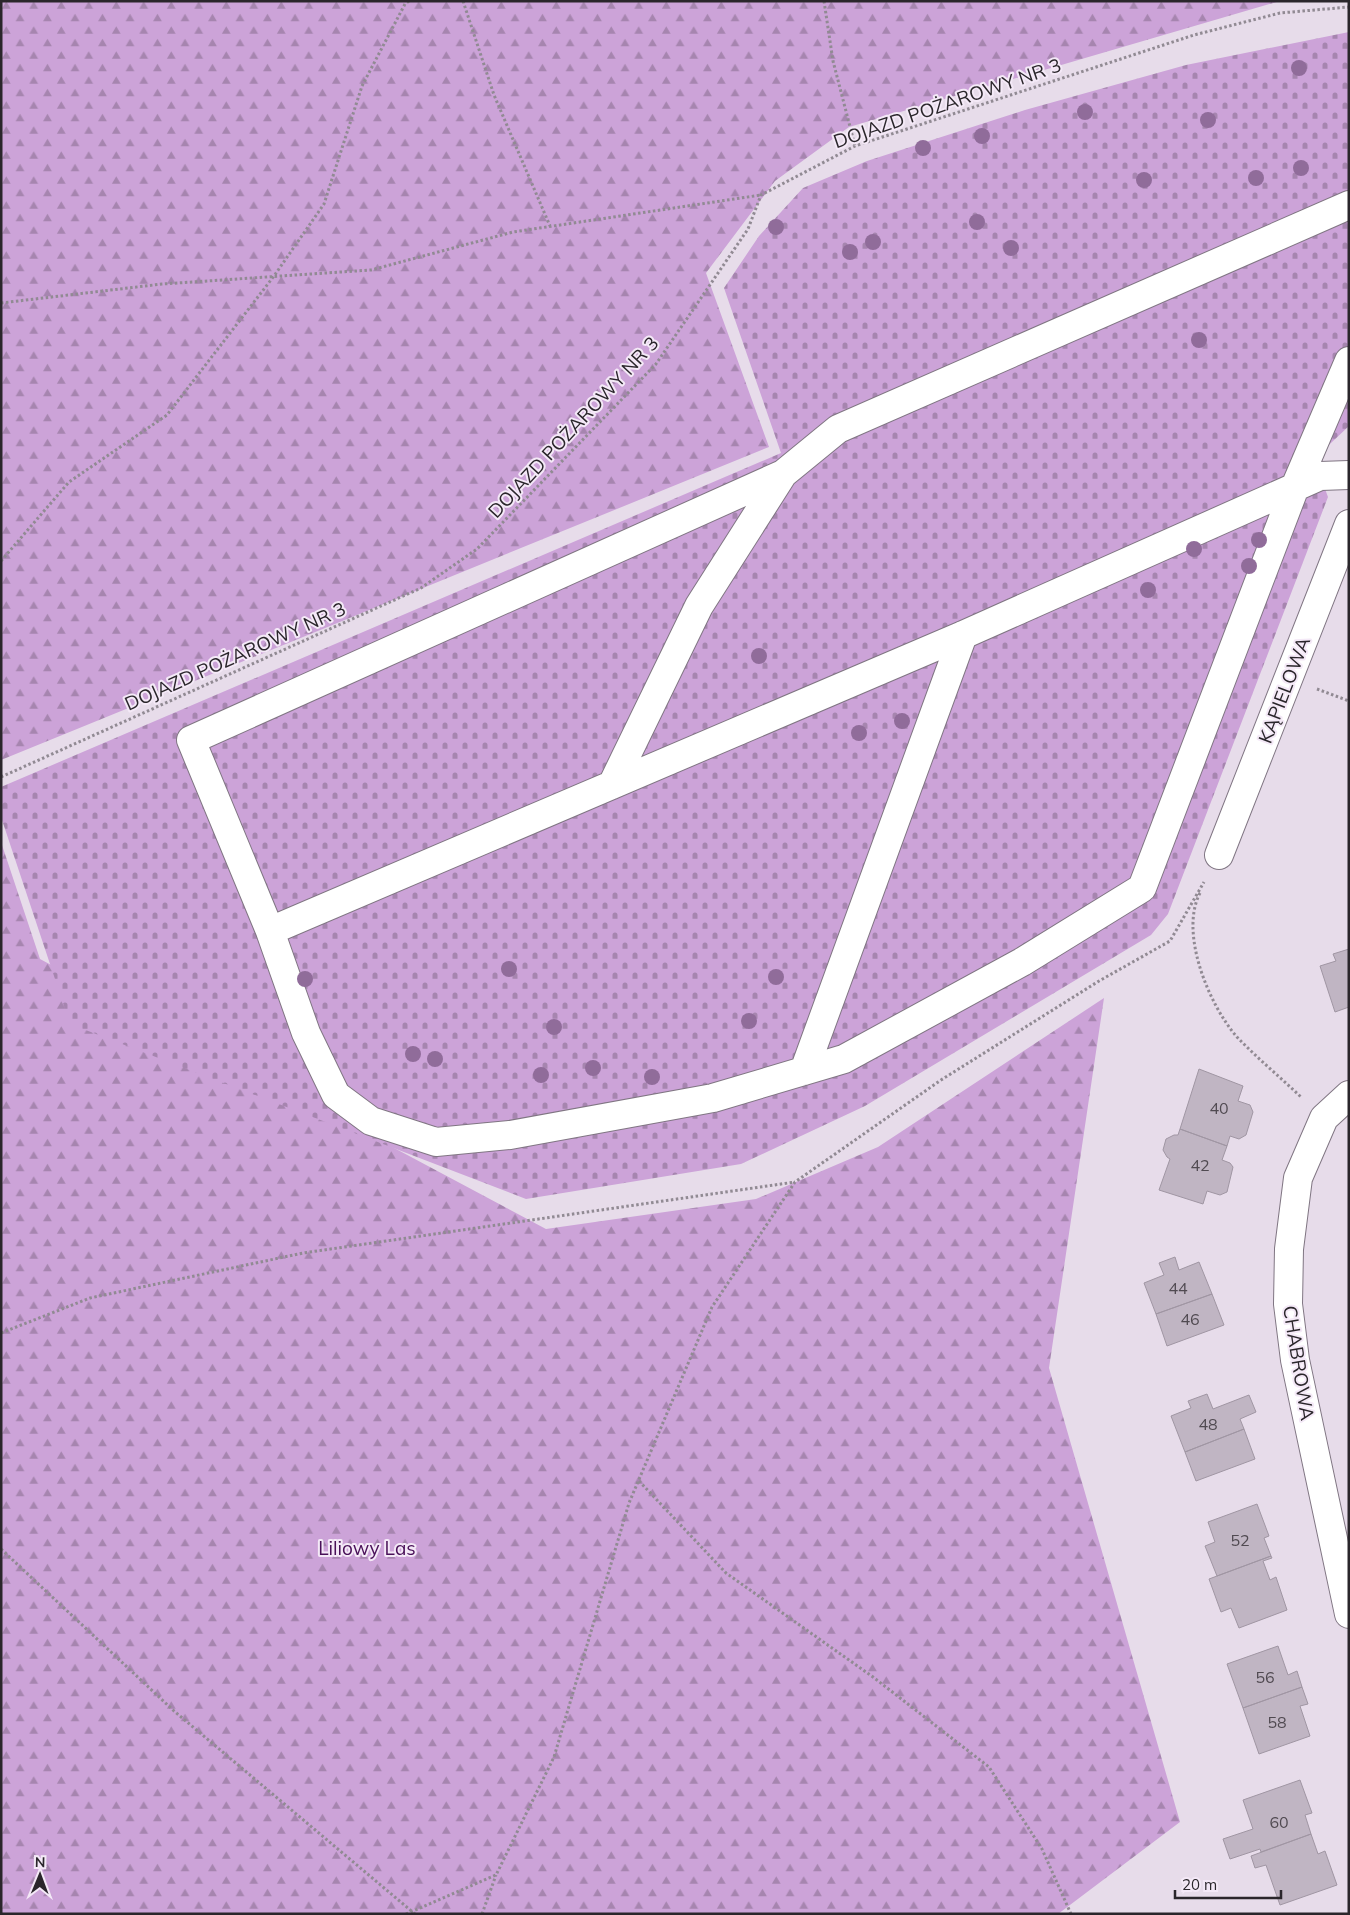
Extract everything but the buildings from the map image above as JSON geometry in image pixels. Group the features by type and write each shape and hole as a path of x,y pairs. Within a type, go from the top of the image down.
{"street":[{"path":"1349,205 838,429 783,474 191,740 270,931 306,1033 336,1095 371,1121 436,1142 510,1135 704,1100 844,1059 1022,962 1142,888 1295,487 1349,361"},
{"path":"612,785 699,606 783,474"},
{"path":"270,931 962,635 1320,476 1349,475"},
{"name":"KĄPIELOWA","path":"1219,856 1349,524"},
{"path":"804,1071 962,635"},
{"name":"CHABROWA","path":"1349,1095 1324,1118 1298,1178 1289,1249 1288,1304 1295,1360 1339,1518 1349,1614"}],"path":[{"path":"1,561 69,482 167,415 274,276 324,204 362,86 405,4 409,1"},
{"path":"463,1 494,95 550,226"},
{"path":"824,1 833,61 855,146"},
{"name":"DOJAZD POŻAROWY NR 3","path":"1,778 421,588 477,549 656,364 748,229 761,194 855,146 1194,35 1280,13 1349,7"},
{"path":"1,303 162,284 372,270 513,232 761,194"},
{"path":"1219,856 1194,904 1193,941 1210,993 1236,1036 1324,1118"},
{"path":"482,1914 496,1875 554,1757 629,1503 712,1307 796,1182 941,1080 1099,981 1170,941 1219,856"},
{"path":"1,1333 90,1298 302,1253 796,1182"},
{"path":"639,1481 726,1573 873,1677 989,1767 1042,1850 1070,1914"},
{"path":"1,1549 174,1710 415,1914"},
{"path":"406,1914 411,1910 496,1875"}],"green space":[{"path":"1,1 1280,1 849,127 775,181 706,273 769,447 1,760"},
{"path":"1349,32 1349,426 1314,459 1328,497 1168,914 1151,935 865,1106 741,1164 526,1199 70,1024 1,817 1,787 781,453 724,288 759,236 803,188 867,161 1025,110 1186,65"},
{"name":"Liliowy Las","path":"1,842 40,959 546,1229 756,1199 878,1147 1104,998 1049,1368 1180,1822 1058,1914 1,1914"}]}
